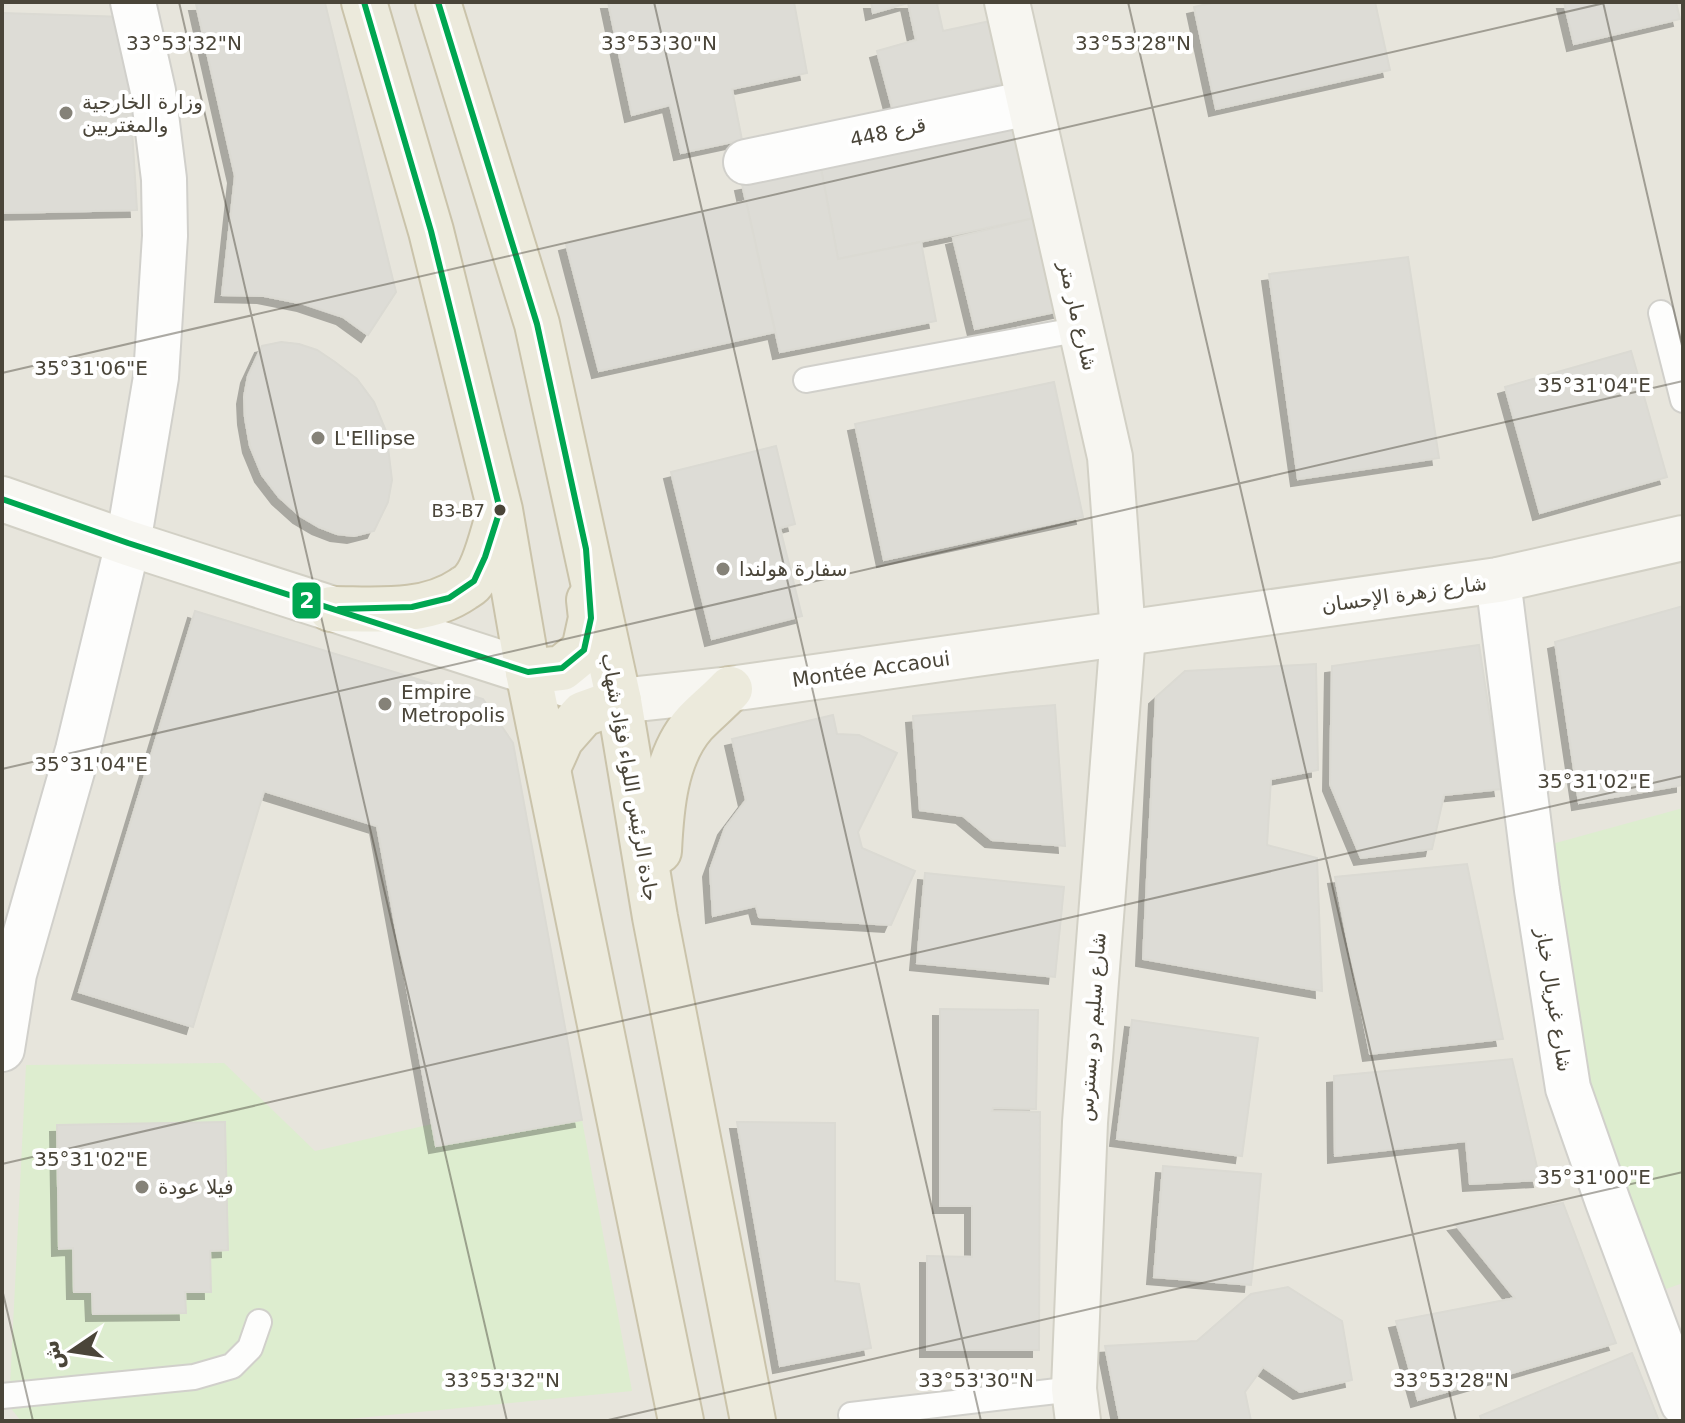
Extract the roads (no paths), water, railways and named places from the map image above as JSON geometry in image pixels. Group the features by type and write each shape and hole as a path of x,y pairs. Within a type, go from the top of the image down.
{"highway":[{"path":"364,2 431,231 500,510 528,672 680,1421"},
{"name":"جادة الرئيس اللواء فؤاد شهاب","path":"438,2 537,324 619,701 655,917 753,1421"},
{"path":"331,609 412,607 449,598 474,581 500,510"},
{"path":"528,672 562,668 584,650 591,618 586,549"},
{"path":"655,917 663,800 672,765 693,725 730,689"},
{"path":"548,768 561,739 583,714 619,701"}],"street":[{"path":"2,1049 14,974 78,750 128,543 156,377 165,236 164,179 153,91 133,2"},
{"name":"شارع مار متر","path":"1007,2 1110,457 1123,634"},
{"name":"قرع 448","path":"746,162 1029,103"},
{"path":"2,499 128,543 619,701"},
{"name":"شارع زهرة الإحسان","path":"1123,634 1498,580 1683,538"},
{"name":"شارع غبريال خباز","path":"1498,580 1537,890 1568,1088 1683,1403"},
{"name":"Montée Accaoui","path":"619,701 730,689 1123,634"},
{"name":"شارع سليم دو بسترس","path":"1076,1405 1085,1122 1123,634"}],"lane":[{"path":"1661,313 1683,400"},
{"path":"806,380 1081,329"},
{"path":"2,1396 194,1377 232,1366 250,1348 259,1322"},
{"path":"851,1415 1076,1405"}],"place":[{"name":"وزارة الخارجية والمغتربين","path":"66,113"},
{"name":"L'Ellipse","path":"318,438"},
{"name":"B3-B7","path":"500,510"},
{"name":"سفارة هولندا","path":"723,569"},
{"name":"Empire Metropolis","path":"385,704"},
{"name":"فيلا عودة","path":"142,1187"}]}
